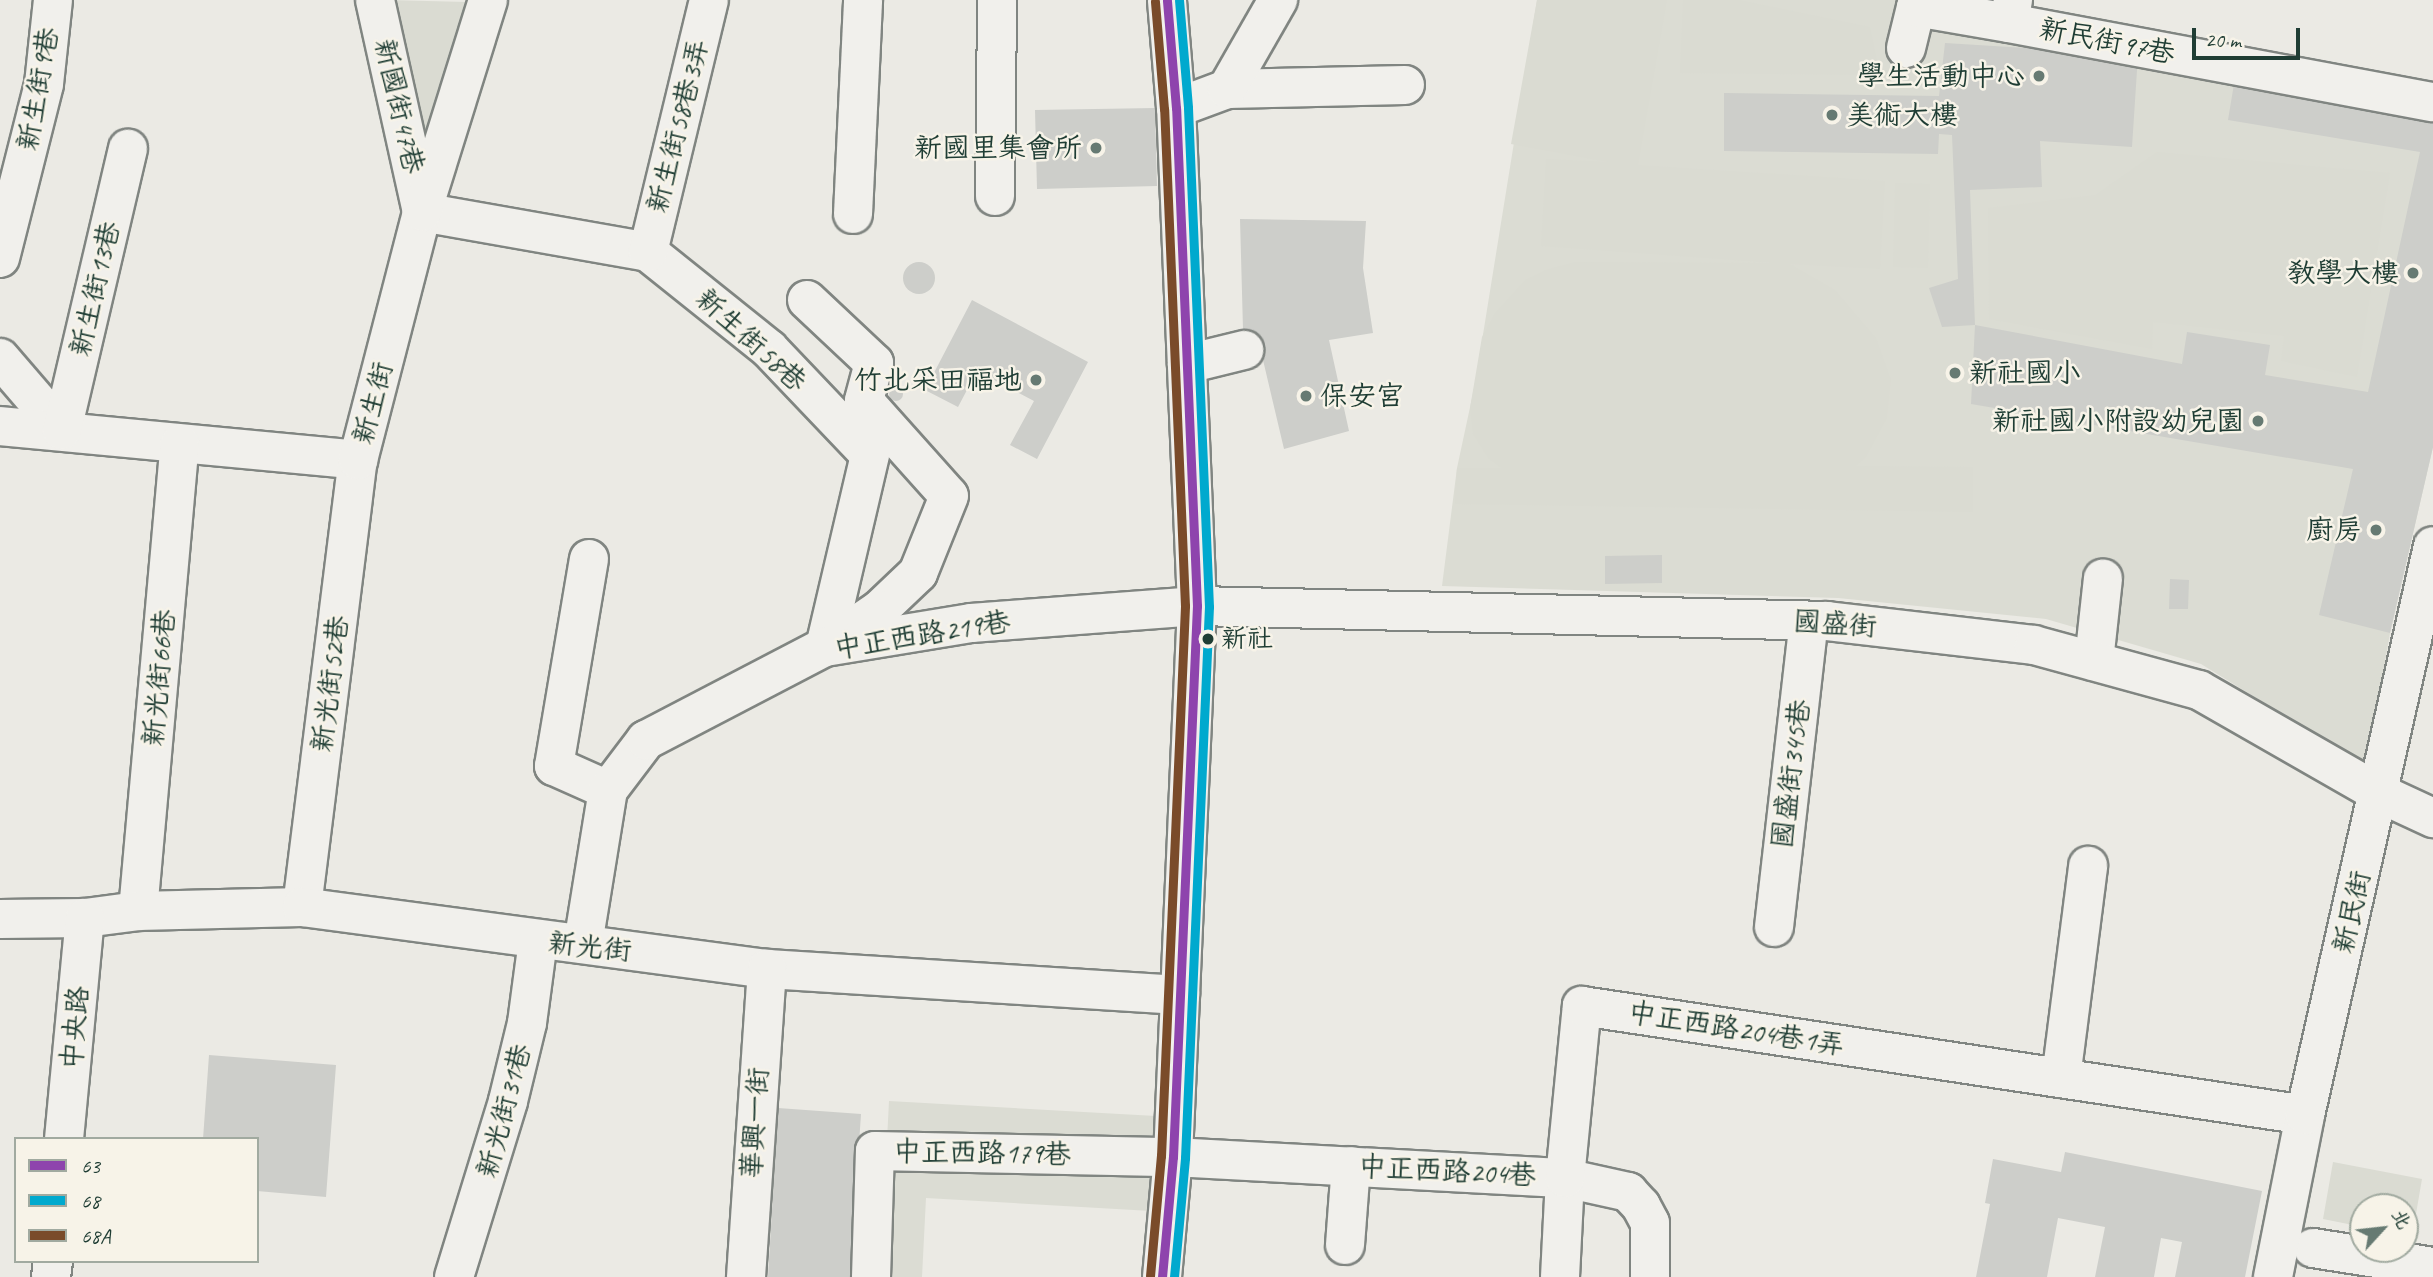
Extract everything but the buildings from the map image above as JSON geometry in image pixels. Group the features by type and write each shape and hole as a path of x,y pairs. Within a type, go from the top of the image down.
{"street":[{"name":"新生街9巷","path":"0,258 44,84 53,0"},
{"name":"新國街47巷","path":"375,0 422,212"},
{"name":"新生街","path":"0,426 358,460 422,212 488,0"},
{"name":"新生街58巷3弄","path":"648,252 709,0"},
{"path":"853,214 863,0"},
{"path":"995,196 997,0"},
{"path":"1162,1277 1173,1157 1198,606 1176,108 1167,0"},
{"path":"1227,89 1278,0"},
{"name":"新民街97巷","path":"1906,48 1916,8 2011,11 2433,102"},
{"path":"1176,108 1227,89 1405,85"},
{"name":"新生街13巷","path":"62,430 128,149"},
{"name":"新生街58巷","path":"422,212 648,252 769,349 870,455 825,648"},
{"path":"807,300 874,363 864,401 949,496 918,573 879,610 825,648"},
{"path":"1187,364 1244,350"},
{"path":"0,358 62,430"},
{"name":"新光街66巷","path":"138,911 180,444"},
{"name":"新光街52巷","path":"302,907 358,460"},
{"path":"583,944 608,790 554,766 589,559"},
{"name":"新民街","path":"2273,1277 2305,1115 2379,793 2421,567"},
{"path":"2094,661 2103,578"},
{"name":"中正西路219巷","path":"608,790 646,740 825,648 971,623 1198,606"},
{"name":"國盛街","path":"1198,606 1809,621 2034,645 2199,690 2379,793 2433,818"},
{"name":"國盛街345巷","path":"1773,927 1809,621"},
{"path":"2061,1078 2088,866"},
{"name":"新光街","path":"0,919 85,918 138,911 302,907 538,941 583,944 767,969 1180,995"},
{"name":"中央路","path":"64,1137 85,918"},
{"name":"新光街31巷","path":"454,1277 488,1176 511,1088 527,1023 538,941"},
{"name":"華興一街","path":"746,1277 767,969"},
{"name":"中正西路204巷1弄","path":"1565,1178 1582,1006 2305,1115"},
{"name":"中正西路179巷","path":"871,1277 875,1151 1173,1157"},
{"name":"中正西路204巷","path":"1173,1157 1565,1178 1628,1192 1641,1206 1650,1223 1650,1277"},
{"path":"1345,1245 1351,1166"},
{"path":"1560,1277 1565,1178"},
{"path":"2313,1248 2433,1267"}],"shaded area":[{"path":"387,0 467,2 421,147"},
{"name":"新社國小","path":"1537,0 1908,0 2433,105 2433,447 2390,633 2367,766 2201,664 2046,619 1838,598 1442,586 1457,468 1475,384"},
{"path":"1537,0 1667,0 1638,165 1885,181 1880,269 1790,264 1835,290 1876,338 1891,380 1887,418 1866,457 1856,466 1973,467 1973,512 1455,504 1457,468 1501,468 1488,458 1473,434 1470,408 1482,337 1495,313 1525,280 1548,269 1575,262 1775,263 1541,246 1546,159 1608,162 1511,144"},
{"path":"1683,0 1739,0 1870,27 1880,75 1680,73"},
{"path":"2157,152 2390,173 2357,377 2281,361 2284,336 2153,322 2152,349 1989,319 1988,208 2095,195"},
{"path":"1895,183 1930,184 1928,268 1893,267"},
{"path":"889,1101 1156,1116 1151,1211 926,1198 922,1277 880,1277"},
{"path":"2333,1162 2422,1179 2419,1196 2419,1193 2349,1193 2349,1224 2323,1219"}],"transit line":[{"name":"63","path":"1162,1277 1173,1157 1197,606 1176,108 1167,0"},
{"name":"68","path":"1174,1277 1185,1158 1209,607 1188,107 1179,0"},
{"name":"68A","path":"1150,1276 1161,1156 1185,606 1164,109 1155,1"}],"place":[{"name":"學生活動中心","path":"2039,76"},
{"name":"美術大樓","path":"1832,115"},
{"name":"新國里集會所","path":"1096,148"},
{"name":"教學大樓","path":"2413,273"},
{"name":"新社國小","path":"1955,373"},
{"name":"竹北采田福地","path":"1036,380"},
{"name":"保安宮","path":"1306,396"},
{"name":"新社國小附設幼兒園","path":"2258,421"},
{"name":"廚房","path":"2376,530"},
{"name":"新社","path":"1208,639"}]}
